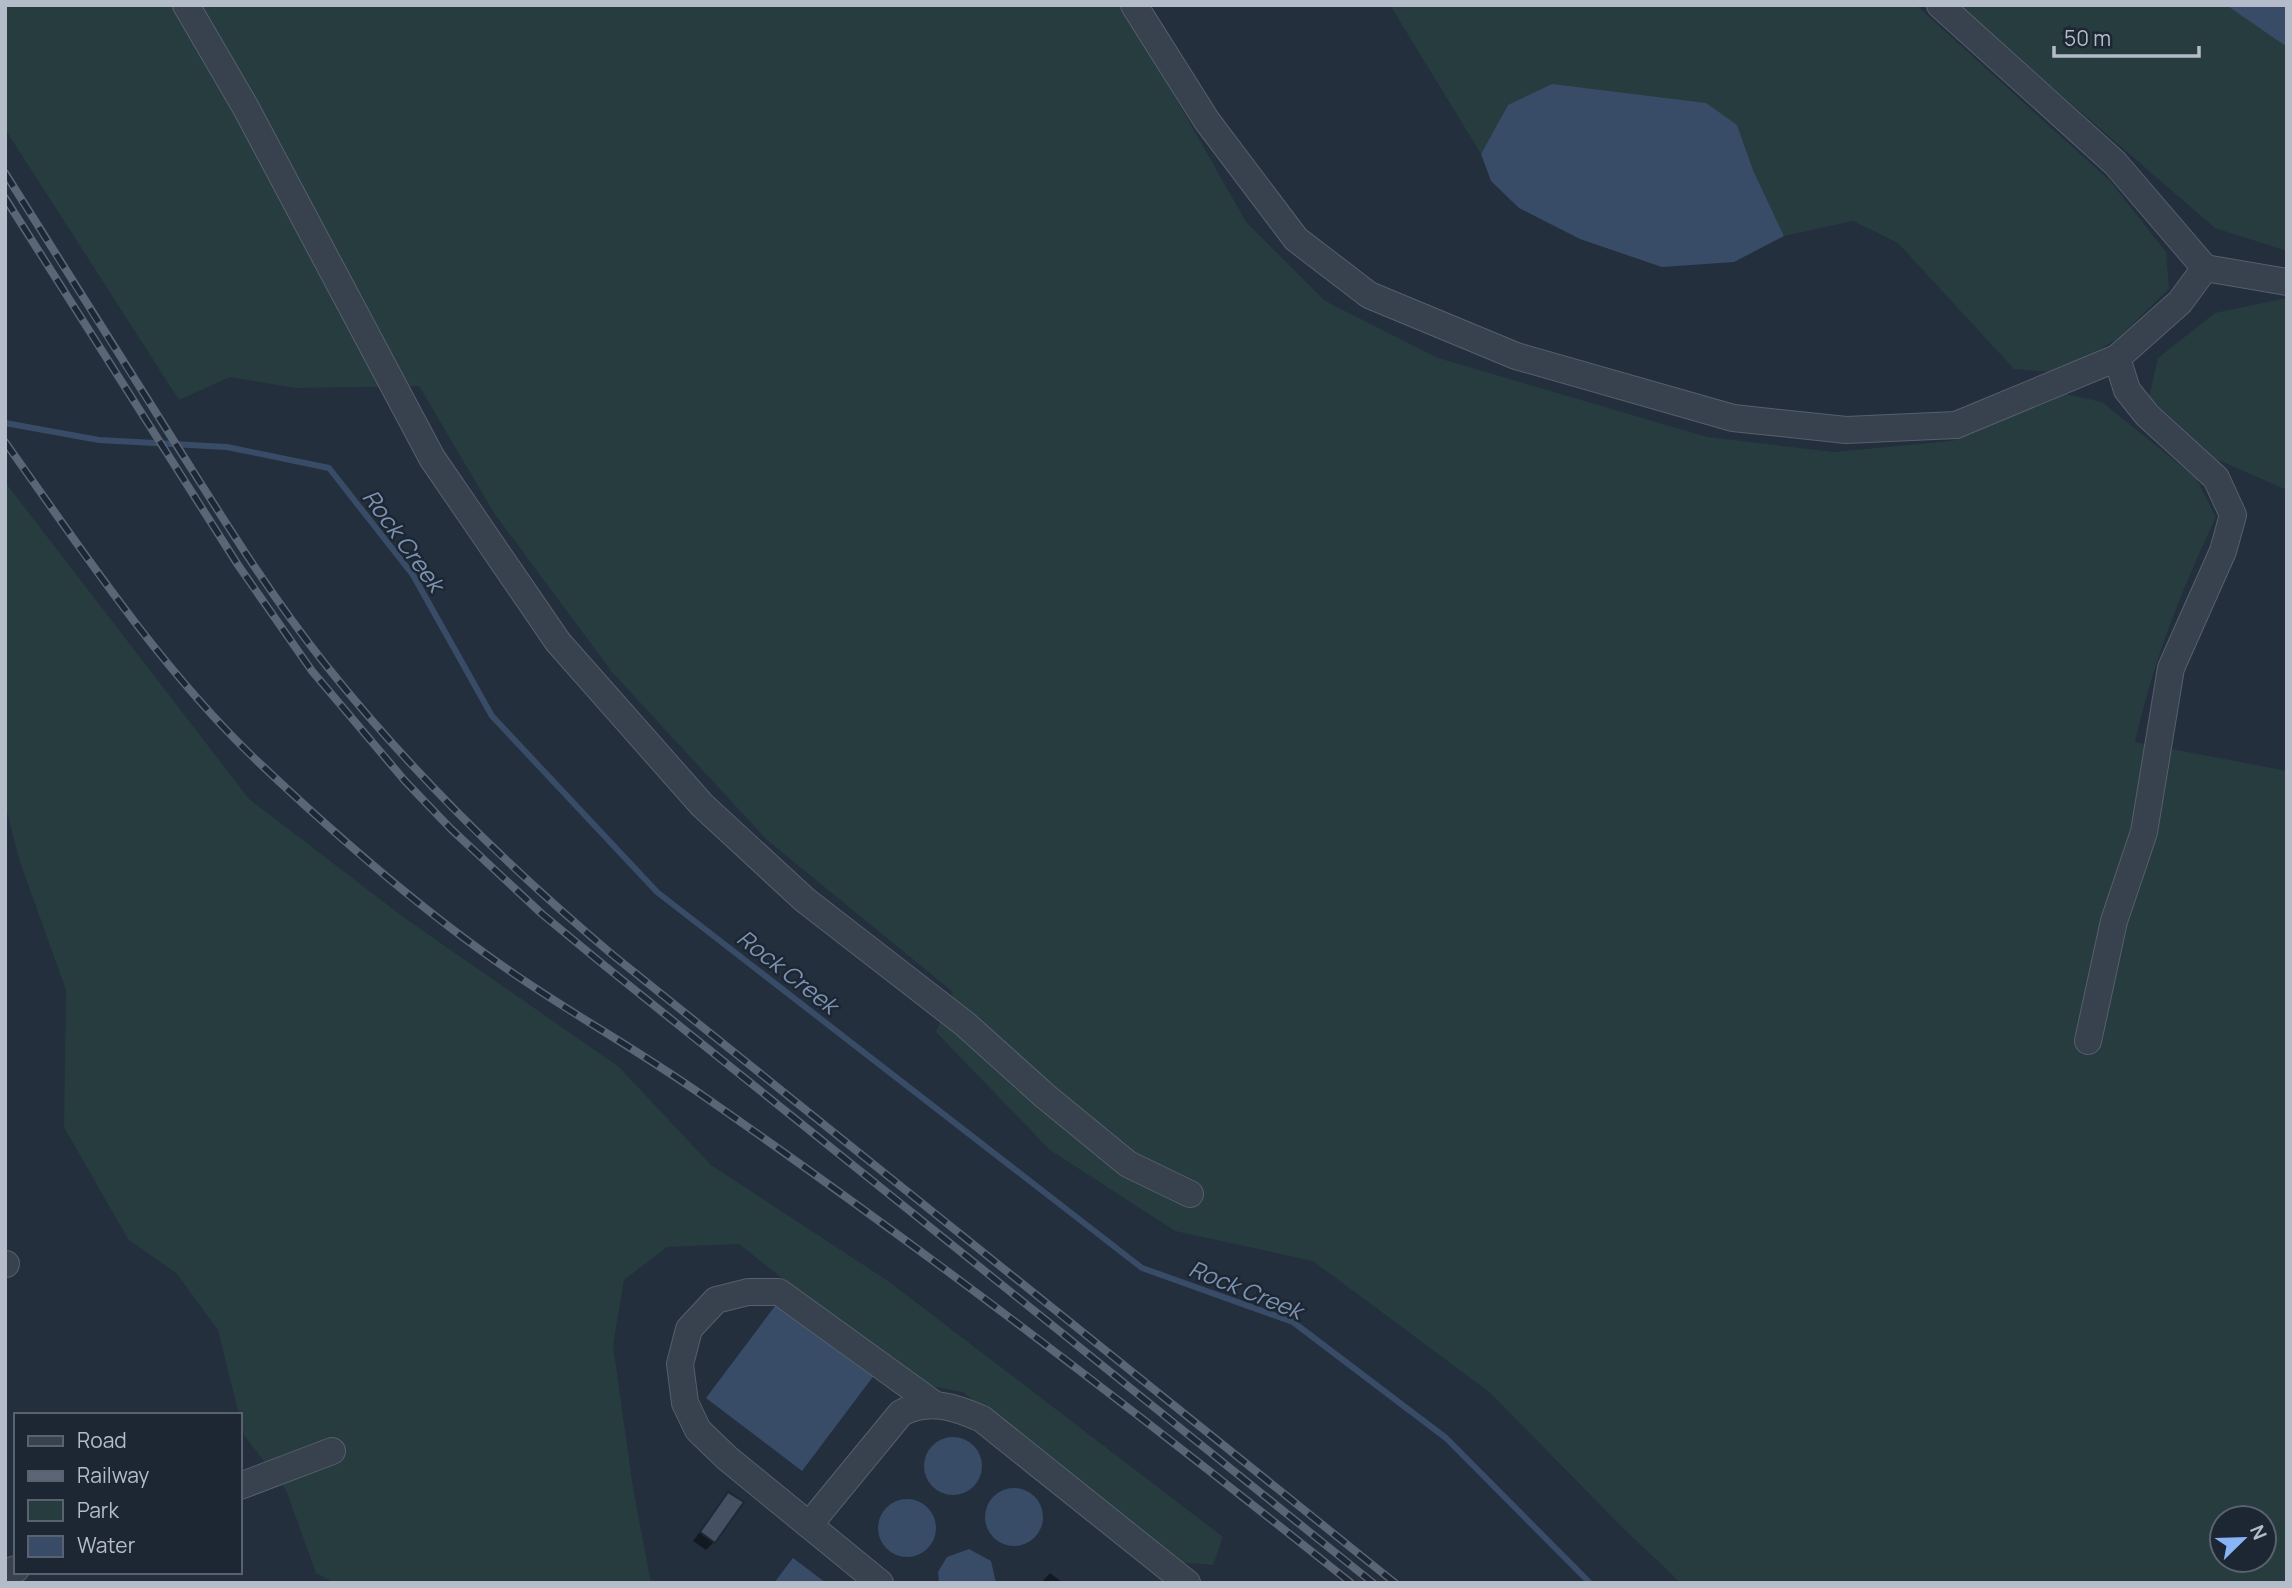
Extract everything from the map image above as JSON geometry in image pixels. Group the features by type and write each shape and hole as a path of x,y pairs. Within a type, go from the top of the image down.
{"street":[{"path":"186,5 246,108 432,458 558,642 702,805 805,900 965,1024 1045,1096 1128,1164 1190,1194"},
{"path":"1134,5 1206,121 1296,239 1369,295 1516,356 1733,418 1846,430 1956,425 2117,358 2180,302 2205,268"},
{"path":"1940,5 2115,163 2205,268 2287,282"},
{"path":"2088,1041 2114,921 2144,832 2171,668 2223,551 2233,515 2216,478 2147,415 2127,390 2117,358"},
{"path":"880,1583 727,1458 698,1430 685,1403 680,1364 689,1329 716,1300 748,1292 779,1293 934,1404"},
{"path":"809,1525 901,1413 913,1407 934,1404 955,1407 982,1419 1187,1583"},
{"path":"242,1485 332,1451"}],"green space":[{"path":"5,5 1118,5 1145,44 1246,222 1325,301 1438,358 1707,437 1834,452 1952,441 2065,394 2102,402 2196,478 2216,517 2169,627 2135,742 2287,771 2287,1583 1681,1583 1488,1391 1313,1261 1175,1231 1050,1150 936,1032 953,992 767,840 612,672 494,513 419,386 296,388 230,377 179,400 5,129"},
{"path":"1390,5 1916,5 2110,181 2166,252 2169,289 2117,339 2062,373 2014,369 1898,243 1853,221 1784,236 1753,170 1737,125 1508,105 1481,154"},
{"path":"1957,5 2226,5 2287,47 2287,251 2215,228"},
{"path":"2287,298 2287,490 2216,459 2149,397 2158,358 2215,313"},
{"path":"5,482 249,799 406,919 619,1067 711,1165 888,1281 1223,1537 1213,1565 1176,1562 963,1392 915,1383 739,1244 667,1247 624,1280 613,1345 633,1488 651,1583 335,1583 316,1573 286,1490 244,1435 242,1413 239,1413 218,1330 177,1274 128,1239 64,1127 66,990 20,862 5,805"}],"water":[{"path":"2226,5 2287,5 2287,47"},
{"path":"1552,84 1706,103 1737,125 1753,170 1784,236 1734,262 1662,267 1580,239 1519,208 1491,181 1481,154 1508,105"},
{"path":"778,1302 875,1374 802,1471 706,1398"},
{"path":"947,1437 959,1437 974,1445 982,1460 982,1472 974,1487 959,1495 947,1495 932,1487 924,1472 924,1460 932,1445"},
{"path":"1008,1488 1020,1488 1035,1496 1043,1511 1043,1523 1035,1538 1020,1546 1008,1546 993,1538 985,1523 985,1511 993,1496"},
{"path":"901,1499 913,1499 928,1507 936,1522 936,1534 928,1549 913,1557 901,1557 886,1549 878,1534 878,1522 886,1507"},
{"path":"969,1549 991,1561 996,1583 939,1583 938,1572 947,1557"},
{"path":"793,1558 826,1583 774,1583"}],"building":[{"path":"728,1492 744,1502 715,1543 700,1532"}],"waterway":[{"name":"Rock Creek","path":"5,423 99,440 227,447 329,468 413,575 492,716 657,892 1142,1268 1293,1322 1446,1438 1590,1583"}],"railway":[{"path":"5,173 212,502 285,611 358,704 462,817 536,888 614,956 1395,1583"},
{"path":"5,198 238,565 312,671 405,781 451,829 542,914 605,966 1373,1583"},
{"path":"5,442 92,565 185,684 253,757 376,868 440,920 507,969 678,1078 867,1212 1192,1457 1351,1583"}]}
